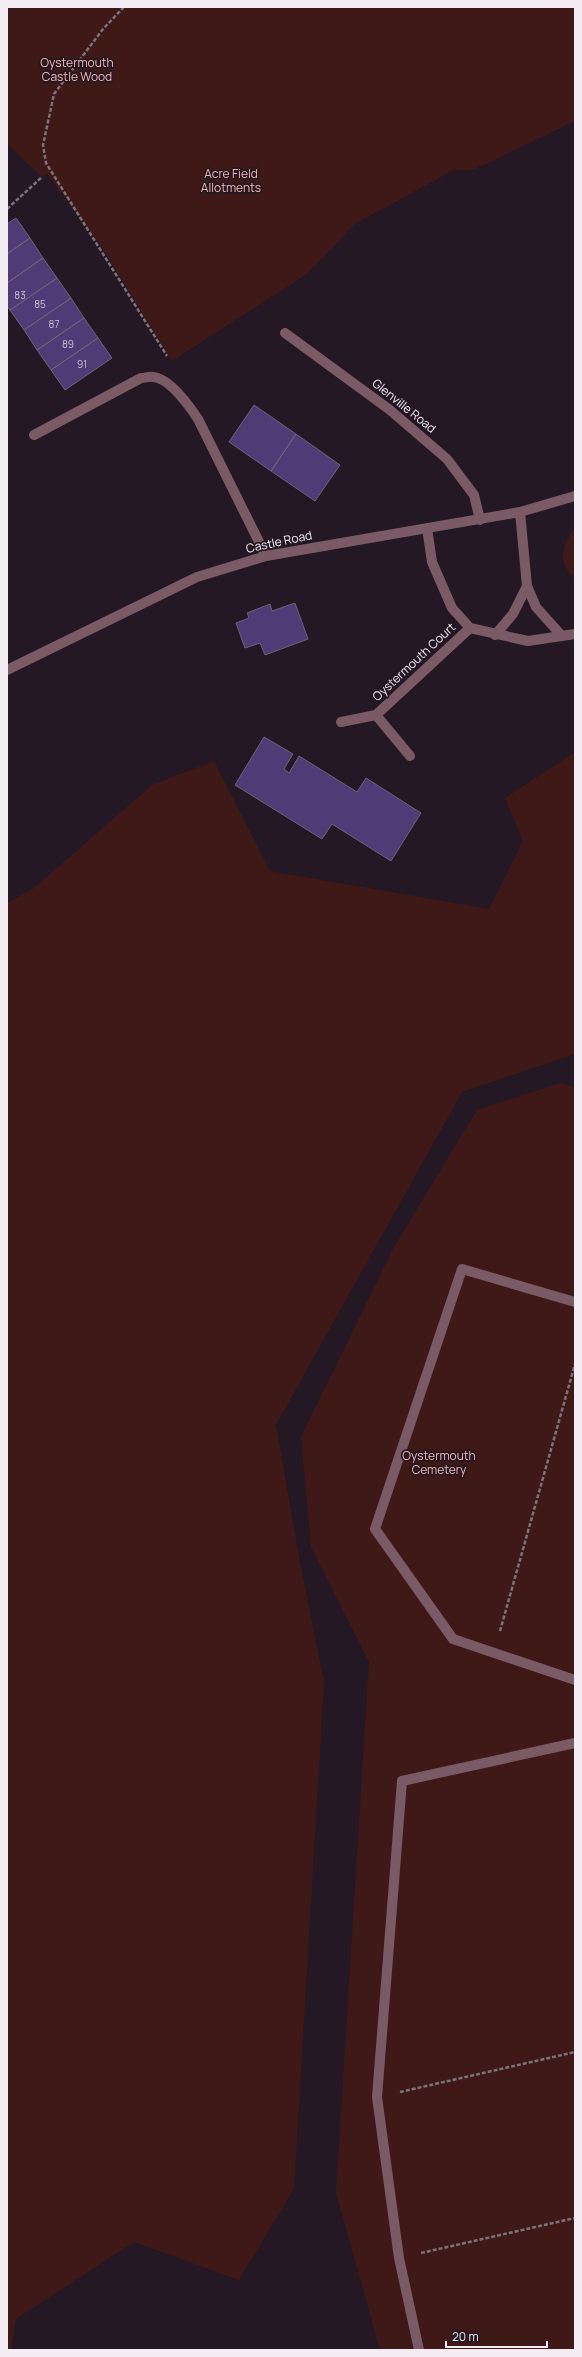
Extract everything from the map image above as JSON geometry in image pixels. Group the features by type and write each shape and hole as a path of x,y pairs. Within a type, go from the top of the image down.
{"street":[{"name":"Glenville Road","path":"286,333 390,410 447,459 474,495 480,520"},
{"path":"34,435 141,378 154,376 168,383 188,404 198,419 266,556"},
{"name":"Castle Road","path":"7,670 197,577 266,556 480,520 520,512 575,496"},
{"path":"520,512 527,586 536,607 561,636"},
{"path":"426,528 432,562 452,608 470,628 495,635 528,641 575,634"},
{"path":"495,635 513,614 527,586"},
{"name":"Oystermouth Court","path":"341,722 376,715 470,628"},
{"name":"Oystermouth Court","path":"376,715 410,756"},
{"path":"575,1302 462,1269 375,1529 453,1639 575,1680"},
{"path":"419,2350 399,2258 377,2097 402,1781 575,1743"}],"path":[{"path":"124,7 103,29 54,94 43,145 46,163 170,362 168,383"},
{"path":"7,209 42,177"},
{"path":"493,1653 575,1364"},
{"path":"377,2097 575,2052"},
{"path":"399,2258 575,2218"}],"green space":[{"name":"Acre Field Allotments","path":"7,7 575,7 575,121 473,170 454,170 355,224 307,274 172,361 101,246 47,174 42,177 7,144"},
{"path":"575,530 575,578 566,567 563,556 566,544 572,531"},
{"path":"575,752 575,1054 462,1092 276,1425 300,1562 324,1681 294,2189 239,2280 134,2242 16,2319 11,2350 7,2350 7,903 34,888 152,785 214,761 270,871 489,909 523,841 505,798"},
{"name":"Oystermouth Cemetery","path":"560,1083 575,1087 575,2350 380,2350 336,2193 369,1662 311,1547 301,1437 394,1247 477,1110"}],"building":[{"path":"16,218 30,238 7,254 7,224"},
{"path":"30,238 43,258 7,283 7,254"},
{"path":"43,258 57,278 10,310 7,306 7,283"},
{"path":"57,278 71,298 24,330 10,310"},
{"path":"71,298 84,318 37,350 24,330"},
{"path":"84,318 98,338 51,370 37,350"},
{"path":"98,338 112,358 65,390 51,370"},
{"path":"254,405 296,434 271,471 229,442"},
{"path":"296,434 340,465 315,501 271,471"},
{"path":"295,603 308,639 265,655 260,643 245,648 236,623 249,618 247,613 270,604 272,611"},
{"path":"264,737 293,754 284,769 289,773 299,756 357,792 366,778 421,813 391,861 332,824 322,839 235,785"}],"park label":[{"name":"Oystermouth Castle Wood","path":"77,70"}]}
